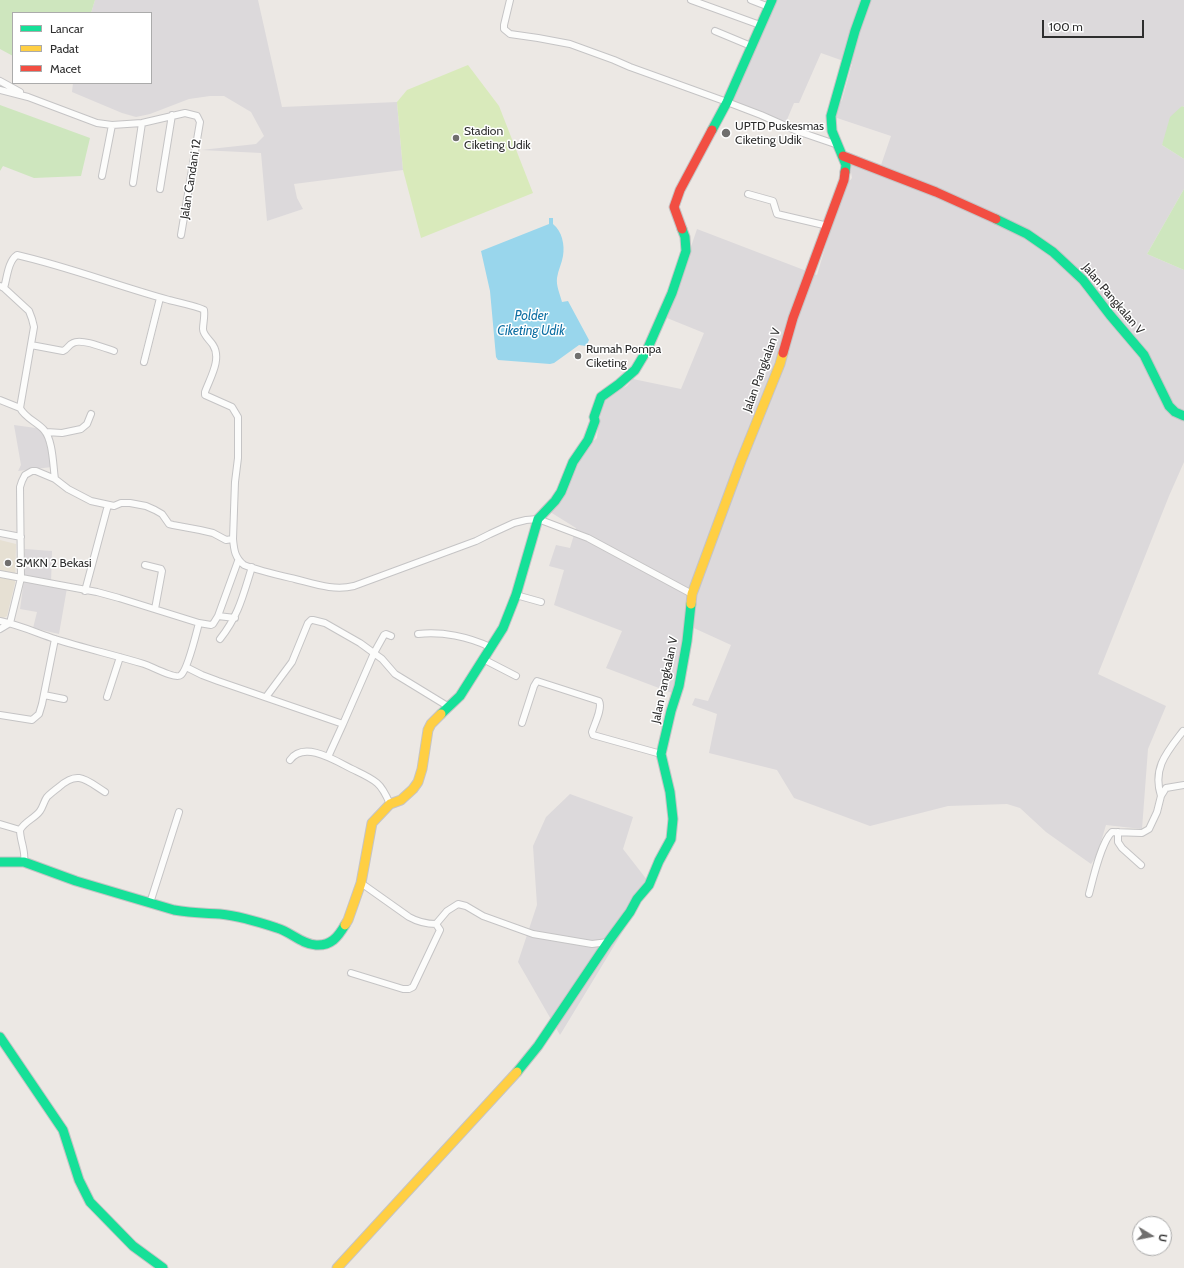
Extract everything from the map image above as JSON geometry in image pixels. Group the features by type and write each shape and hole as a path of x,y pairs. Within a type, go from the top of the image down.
{"street":[{"path":"510,0 504,25 504,29 510,34 570,44 838,145"},
{"path":"691,0 760,26"},
{"path":"0,862 24,862 76,881 174,910 189,913 221,914 279,928 304,942 316,945 326,944 338,938 348,920 362,883 372,823 390,804 401,800 418,782 422,769 428,730 431,724 460,696 503,628 516,595 538,519 555,501 561,492 573,462 588,440 595,421 594,417 601,397 635,370 647,350 672,293 686,251 685,238 674,203 727,102 770,4 751,0"},
{"name":"Jalan Pangkalan V","path":"336,1268 525,1063 630,912 637,899 650,885 659,861 671,839 673,819 670,792 661,754 671,711 679,686 687,641 692,594 741,461 780,364 793,318 844,180 846,165 832,131 831,116 855,31 866,0"},
{"path":"715,31 752,46"},
{"path":"0,81 28,97"},
{"path":"0,90 28,97 97,123 112,125 142,123 172,115 160,190"},
{"name":"Jalan Candani 12","path":"172,115 185,113 197,116 200,122 181,235"},
{"path":"133,183 142,123"},
{"path":"102,176 112,125"},
{"name":"Jalan Pangkalan V","path":"843,156 936,192 1002,221 1027,234 1053,252 1071,267 1144,355 1169,406 1175,412 1184,416"},
{"path":"748,194 773,201 777,214 828,226"},
{"path":"20,408 34,327 29,311 2,287 11,262 17,255 160,298 202,308 204,310 203,330 216,350 216,361 205,394 232,407 238,417 238,458 235,482 233,539 234,550 238,561 244,565 320,586 345,588 362,584 476,542 514,523 538,519 588,538 692,594"},
{"path":"144,362 160,298"},
{"path":"30,345 63,351 66,350 73,342 80,341 114,351"},
{"path":"0,400 20,408 22,412 48,434 51,445 55,479"},
{"path":"46,432 62,433 81,429 87,424 91,414"},
{"path":"0,629 10,623 21,578 20,487 25,475 32,471 36,471 55,479 68,489 91,501 114,506 121,503 130,503 146,506 162,514 169,524 200,530 226,540 233,539"},
{"path":"85,591 108,505"},
{"path":"0,533 21,537"},
{"path":"0,574 119,598 199,623 211,625 218,616 238,561"},
{"path":"145,565 161,569 162,572 155,609"},
{"path":"220,640 235,618 242,602 252,567"},
{"path":"516,595 540,602"},
{"path":"218,616 235,618"},
{"path":"266,697 292,662 310,620 325,623 360,643 382,658 395,674 449,707"},
{"path":"0,621 145,664 173,676 179,677 186,667 199,623"},
{"path":"418,634 427,633 451,635 483,644 490,648"},
{"path":"328,757 374,653 384,635 386,634 391,636"},
{"path":"0,715 32,720 38,714 44,695 55,638"},
{"path":"107,697 120,657"},
{"path":"483,659 516,676"},
{"path":"186,667 213,679 343,724"},
{"path":"522,723 534,686 537,682 599,701 601,704 600,710 592,732 593,736 661,754"},
{"path":"44,695 64,699"},
{"path":"1161,796 1157,778 1163,758 1183,731"},
{"path":"290,760 297,753 306,752 328,757 378,784 387,796 390,804"},
{"path":"24,862 25,856 20,830 23,825 40,811 47,798 66,781 79,778 105,792"},
{"path":"1089,894 1099,857 1109,835 1112,832 1142,833 1149,829 1157,812 1161,796 1166,788 1184,785"},
{"path":"150,903 179,812"},
{"path":"0,824 20,830"},
{"path":"1118,832 1118,842 1122,848 1141,865"},
{"path":"362,883 416,921 427,924 436,924"},
{"path":"436,924 447,910 458,904 466,906 483,916 522,931 592,944 608,942"},
{"path":"351,973 403,989 413,987 440,930 436,924"},
{"path":"0,1037 63,1130 79,1180 90,1202 133,1246 163,1268"}],"shaded area":[{"path":"95,0 258,0 282,107 397,102 403,170 294,184 297,198 303,209 267,221 261,153 201,150 256,144 264,136 251,112 224,96 210,96 189,99 150,114 136,117 122,113 72,92 73,84 152,84 152,12 91,12"},
{"path":"775,0 1184,0 1184,107 1182,106 1162,145 1184,159 1184,189 1147,254 1184,270 1184,462 1098,674 1166,706 1148,749 1142,829 1106,825 1097,855 1091,864 1046,832 1020,808 1007,804 948,806 870,826 794,798 777,770 709,753 717,714 692,705 695,698 708,701 731,645 685,624 686,636 672,693 606,668 622,631 554,605 564,570 549,566 556,545 570,548 576,528 547,510 576,457 597,438 599,415 606,397 627,386 633,379 681,389 704,333 667,318 697,229 817,275 842,190 852,178 848,152 881,165 891,136 831,116 842,100 852,64 821,53 799,103 794,103 786,122 733,101"},
{"path":"14,425 43,429 52,467 18,471 21,465"},
{"name":"SMKN 2 Bekasi","path":"0,540 16,544 15,583 7,616 0,620"},
{"path":"25,549 52,551 51,583 67,588 59,634 33,628 37,612 20,609 24,580"},
{"path":"570,794 633,817 623,849 651,885 560,1035 518,962 537,905 533,846 546,817"}],"green space":[{"path":"0,0 95,0 91,12 12,12 12,55 0,49"},
{"name":"Stadion Ciketing Udik","path":"468,65 499,106 533,193 421,238 403,170 397,102 407,90"},
{"path":"0,105 90,138 81,176 34,178 3,166 0,171"},
{"path":"1182,106 1184,107 1184,159 1162,145 1170,117"},
{"path":"1184,189 1184,270 1147,254"}],"water":[{"name":"Polder Ciketing Udik","path":"549,218 553,218 553,224 561,234 564,247 557,281 562,302 568,301 589,340 586,346 579,345 554,363 550,364 498,360 496,357 490,291 481,251 549,224"}],"traffic: fast":[{"path":"712,130 727,102 772,0"},
{"path":"845,172 846,165 832,131 831,116 855,31 866,0"},
{"path":"996,219 1027,234 1053,252 1083,280 1144,355 1169,406 1175,412 1184,416"},
{"path":"441,714 460,696 503,628 516,595 538,519 555,501 561,492 573,462 588,440 595,421 594,417 601,397 635,370 647,350 672,293 686,251 685,237 682,229"},
{"path":"517,1072 538,1046 630,912 637,899 649,885 659,861 671,839 673,819 670,792 661,754 671,711 679,686 687,641 691,604"},
{"path":"0,862 24,862 76,881 174,910 234,916 282,930 301,940 316,945 326,944 334,940 345,925"},
{"path":"0,1037 63,1130 79,1180 90,1202 133,1246 163,1268"}],"traffic: slow":[{"path":"691,604 692,594 783,353"},
{"path":"345,925 361,883 372,823 390,804 401,800 418,782 422,769 428,730 431,724 441,714"},
{"path":"337,1268 517,1072"}],"traffic: jam":[{"path":"682,229 674,207 680,190 712,130"},
{"path":"843,156 936,192 996,219"},
{"path":"783,353 793,318 844,180 845,172"}],"place":[{"name":"UPTD Puskesmas Ciketing Udik","path":"726,133"},
{"name":"Stadion Ciketing Udik","path":"456,138"},
{"name":"Rumah Pompa Ciketing","path":"578,356"},
{"name":"SMKN 2 Bekasi","path":"8,563"}]}
